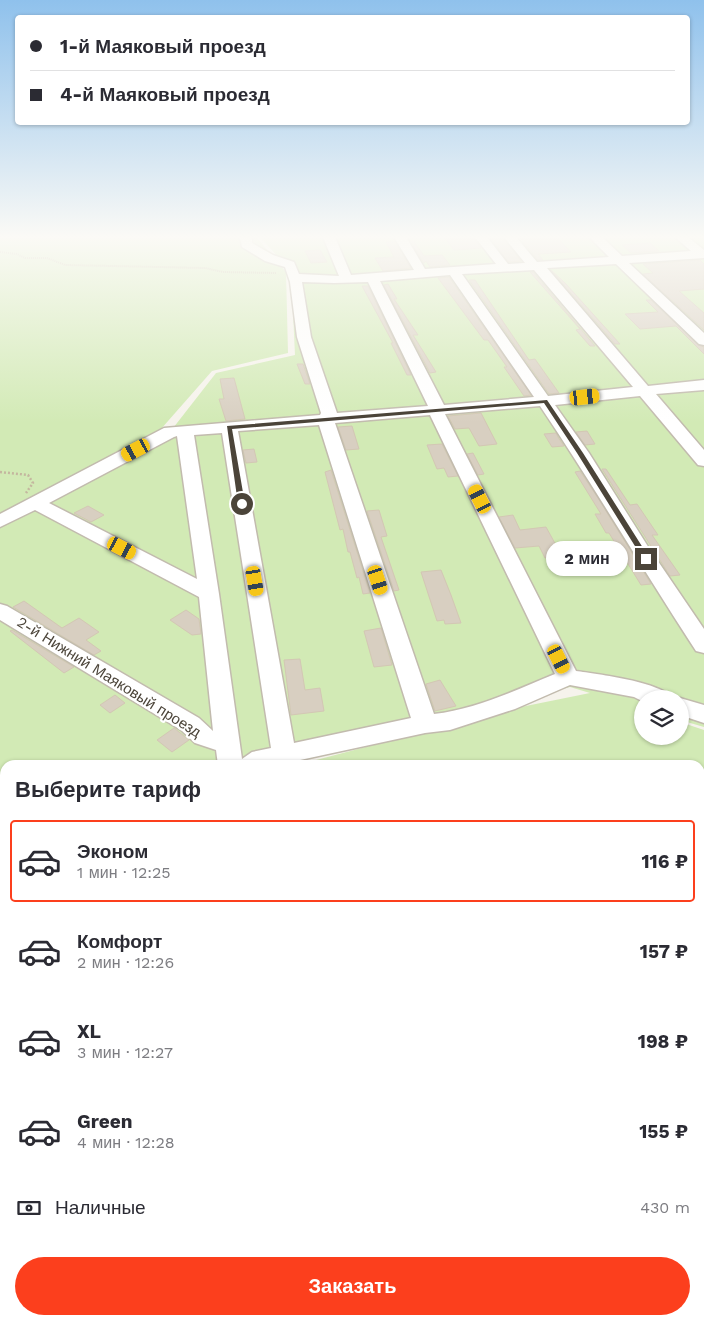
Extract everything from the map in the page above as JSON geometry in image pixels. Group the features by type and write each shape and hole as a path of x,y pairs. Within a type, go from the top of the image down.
{"street":[{"path":"298,299 304,337 329,413 325,419"},
{"path":"383,299 436,404 435,410 568,677"},
{"path":"473,299 545,401 704,646"},
{"path":"564,299 704,461"},
{"path":"659,299 704,341"},
{"path":"0,521 170,432 545,401 704,385"},
{"path":"325,419 425,724"},
{"path":"229,427 284,754"},
{"path":"185,431 209,594 229,755"},
{"path":"35,503 209,594"},
{"name":"2-й Нижний Маяковый проезд","path":"0,611 190,724 229,755"},
{"path":"260,760 425,724 450,721 507,703 568,677 638,690"},
{"path":"689,709 704,714"}],"path":[{"path":"0,472 28,476 33,483 26,490 26,496 35,503"}],"green space":[{"path":"0,299 287,299 288,353 212,371 161,429 0,517"},
{"path":"292,299 704,299 704,727 689,723 689,690 634,690 634,745 689,745 689,725 704,730 704,760 316,760 511,709 590,693 570,687 292,760 0,760 0,522 170,432 216,373 295,355"}],"building":[{"path":"369,299 374,299 411,375 407,375 391,343 393,343"},
{"path":"391,299 397,299 394,299 418,335 413,335 436,372 430,373"},
{"path":"453,299 464,299 531,395 524,396 488,340 484,340"},
{"path":"482,299 488,299 529,360 535,359 559,393 549,394"},
{"path":"554,299 595,346 590,346 576,330 580,329"},
{"path":"576,299 579,299 620,344 615,344"},
{"path":"670,299 688,299 704,313 704,330"},
{"path":"646,300 651,300 698,345 704,347 704,354 676,326 640,329 625,314 658,312"},
{"path":"297,364 303,364 310,384 305,384"},
{"path":"234,378 245,419 226,421 219,399 224,399 220,379"},
{"path":"481,413 497,444 479,446 469,428 455,429 448,416"},
{"path":"352,426 359,449 346,450 338,427"},
{"path":"587,431 595,444 585,445 576,432"},
{"path":"556,433 564,446 552,447 544,434"},
{"path":"442,444 458,476 448,477 444,468 437,469 427,445"},
{"path":"254,449 257,462 246,463 243,450"},
{"path":"473,453 484,474 478,475 467,454"},
{"path":"602,469 606,469 630,505 637,504 658,535 652,535 680,575 670,576"},
{"path":"331,470 370,593 363,594 359,577 357,578 350,552 348,552 343,529 340,530 325,472"},
{"path":"580,471 651,584 641,585 609,533 606,533 595,514 601,514 575,472"},
{"path":"88,506 104,515 91,522 74,513"},
{"path":"379,510 387,536 381,537 399,590 394,591 367,511"},
{"path":"513,515 520,530 546,527 562,556 545,558 539,546 515,548 499,517"},
{"path":"441,570 461,623 445,624 444,620 437,621 421,572"},
{"path":"24,601 62,628 79,618 99,632 86,640 101,651 94,655 13,607"},
{"path":"186,610 199,619 201,634 192,635 170,620"},
{"path":"381,628 392,665 374,667 364,631"},
{"path":"12,630 74,667 64,673 10,631"},
{"path":"300,659 305,690 320,688 324,711 291,715 284,660"},
{"path":"440,680 456,706 435,711 426,684"},
{"path":"115,695 125,703 110,713 100,705"},
{"path":"174,728 189,740 172,752 157,740"}],"route":[{"path":"242,504 229,427 545,401 646,559"}]}
